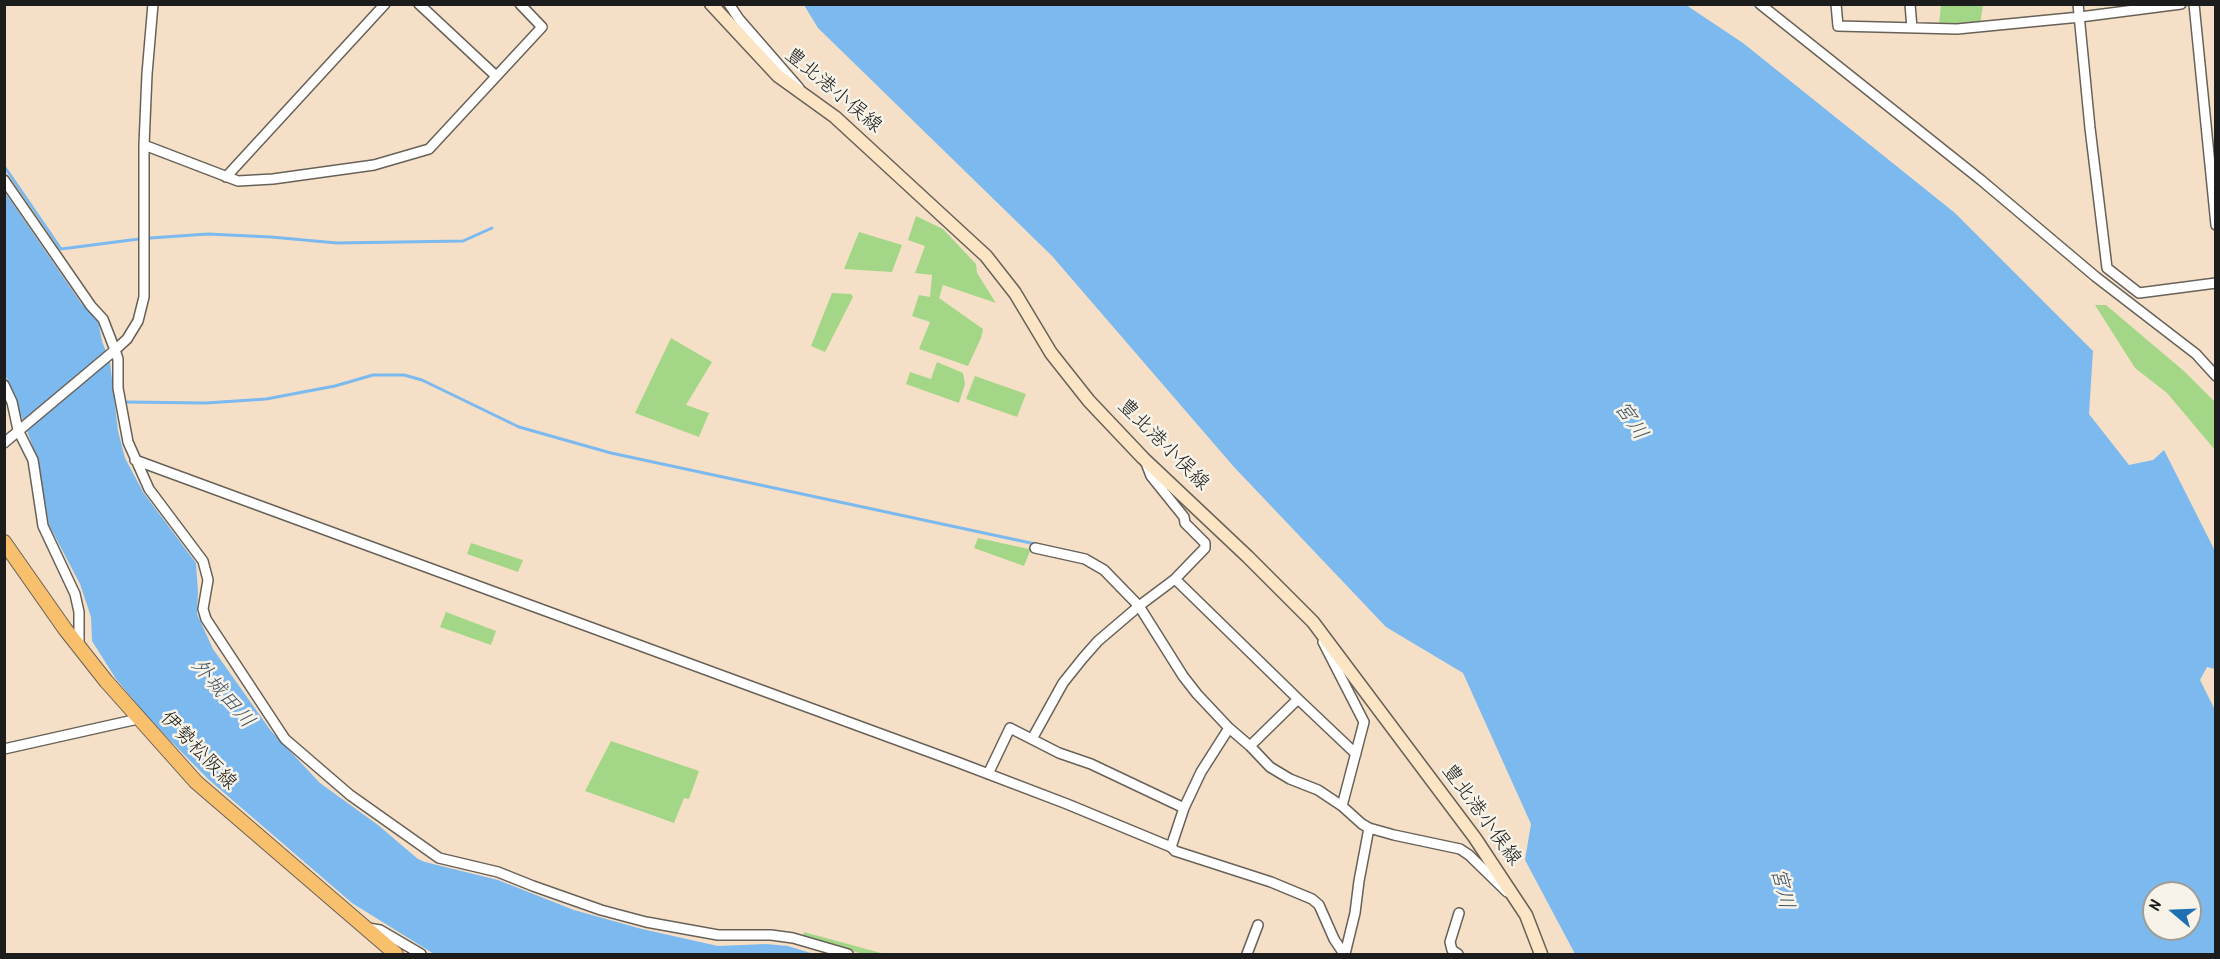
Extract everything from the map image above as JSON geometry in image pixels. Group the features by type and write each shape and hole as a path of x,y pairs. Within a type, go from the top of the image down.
{"main road":[{"name":"豊北港小俣線","path":"711,4 778,76 835,117 986,255 1015,293 1051,353 1089,401 1143,458 1248,557 1312,622 1475,838 1526,915 1541,954"},
{"name":"伊勢松阪線","path":"4,542 48,606 138,719 210,796 396,954"}],"street":[{"path":"4,443 113,352 127,339 138,321 144,297 144,145 153,4"},
{"path":"226,177 385,4"},
{"path":"419,4 496,76"},
{"path":"144,145 238,181 273,179 374,165 429,149 542,27 520,4"},
{"path":"729,4 739,19 803,92"},
{"path":"1760,4 1981,180 2096,277 2196,354 2216,376"},
{"path":"1836,4 1838,26 1957,29 2181,4"},
{"path":"1910,4 1912,28"},
{"path":"2078,4 2107,268 2139,293 2216,283"},
{"path":"2194,4 2216,225"},
{"path":"4,180 91,306 103,319 113,352 118,359 118,388 124,428 135,460 149,489 203,561 208,580 203,609 206,619 285,739 351,795 439,858 498,872 591,907 646,922 718,935 771,935 792,938 848,954"},
{"path":"4,385 33,460 43,526 75,594 79,612 79,644"},
{"path":"1032,739 1063,683 1098,641 1175,579 1205,548 1204,543 1185,523 1184,517 1151,476 1143,458"},
{"path":"135,460 988,774 1171,847 1175,851 1271,882 1312,899 1319,905 1334,939 1345,954"},
{"path":"1035,548 1084,559 1099,566 1139,606 1183,676 1229,728 1270,767 1290,779 1317,790 1342,806 1369,828 1460,849 1515,898"},
{"path":"1175,579 1356,754"},
{"path":"1312,622 1364,722 1342,806"},
{"path":"1250,746 1298,699"},
{"path":"4,748 138,719"},
{"path":"988,774 1010,728 1184,808"},
{"path":"1171,847 1184,808 1201,772 1229,728"},
{"path":"1345,954 1355,913 1369,828"},
{"path":"1458,954 1452,950 1450,942 1459,913"},
{"path":"1247,954 1258,925"},
{"path":"365,927 380,930 421,954"}],"green space":[{"path":"1941,5 1983,5 1980,25 1939,25"},
{"path":"916,216 943,229 976,264 977,273 996,303 943,285 939,298 983,329 968,366 919,349 930,322 912,316 919,295 930,297 932,275 915,273 925,246 908,240"},
{"path":"859,232 902,245 892,272 844,269"},
{"path":"832,293 851,294 853,297 825,352 811,346"},
{"path":"2095,305 2106,305 2185,372 2215,402 2215,450 2167,393 2135,368"},
{"path":"671,338 712,362 686,405 709,413 699,437 635,413"},
{"path":"937,362 963,373 965,384 959,403 906,384 910,372 931,379"},
{"path":"975,376 1026,394 1017,417 966,399"},
{"path":"978,538 1029,549 1024,566 974,548"},
{"path":"471,543 523,560 518,572 467,554"},
{"path":"446,612 496,631 491,645 440,627"},
{"path":"611,741 699,771 689,799 684,798 674,823 585,791"},
{"path":"804,932 881,954 863,954 803,937"}],"water":[{"name":"宮川","path":"804,5 1686,5 1743,43 1955,213 2093,351 2089,414 2129,465 2153,460 2164,450 2215,551 2215,669 2207,667 2200,680 2215,710 2215,954 1575,954 1525,860 1531,824 1463,673 1386,627 1234,467 1052,256 818,28"},
{"name":"外城田川","path":"4,191 81,303 98,321 110,362 118,431 125,458 143,492 196,563 197,614 213,649 271,731 320,783 378,825 418,859 425,862 498,880 574,910 642,929 718,946 766,944 788,946 814,954 434,954 352,903 208,779 152,722 116,679 92,641 91,617 80,584 49,525 37,457 5,374"}],"waterway":[{"path":"4,166 61,249 139,239"},
{"path":"150,238 208,234 337,243 463,241 492,228"},
{"path":"126,402 206,403 266,399 335,386 373,375 404,375 422,380 519,427 611,453 1082,554"}]}
